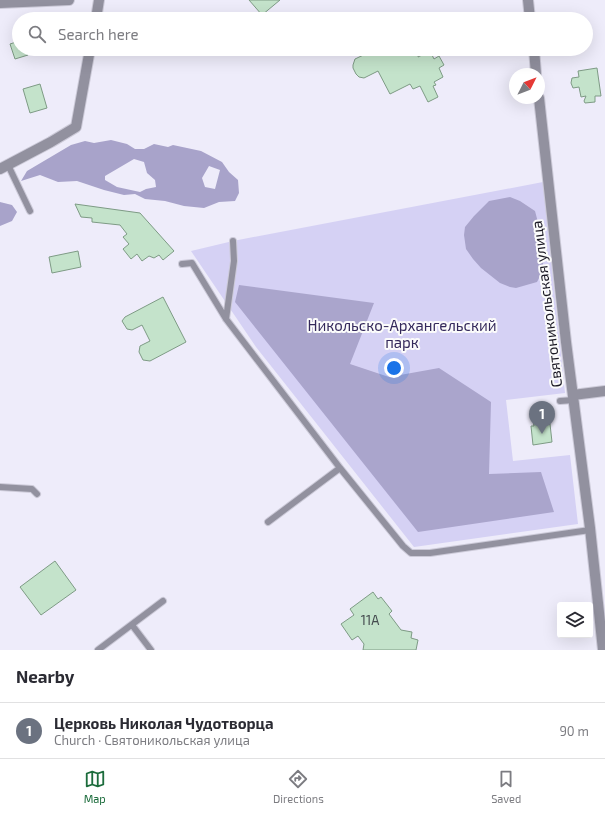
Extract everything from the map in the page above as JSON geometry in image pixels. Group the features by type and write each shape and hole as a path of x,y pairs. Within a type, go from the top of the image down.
{"street":[{"path":"0,3 69,0"},
{"path":"97,12 99,0"},
{"path":"528,0 529,12"},
{"path":"4,167 76,127 89,56"},
{"path":"535,56 536,68"},
{"name":"Святоникольская улица","path":"540,104 566,342 590,530 603,650"},
{"path":"573,397 605,391"}],"lane":[{"path":"4,167 30,211"},
{"path":"226,319 234,261 233,242"},
{"path":"182,264 192,263 226,319 340,468 403,546 411,553 430,553 590,530"},
{"path":"560,401 573,397"},
{"path":"268,522 340,468"},
{"path":"0,488 32,489 37,494"},
{"path":"98,650 163,601"},
{"path":"132,625 151,650"}],"green space":[{"name":"Никольско-Архангельский парк","path":"543,182 565,393 506,400 513,461 570,455 578,524 414,547 256,347 191,251 233,241"}],"shaded area":[{"path":"111,140 127,144 135,149 144,149 154,144 168,147 173,145 201,151 222,162 229,172 238,180 239,193 235,201 219,202 204,208 145,199 135,194 124,195 77,181 58,182 40,175 21,181 27,171 71,145 85,141 94,143","holes":["134,159 144,162 147,173 155,180 156,187 140,192 117,187 105,180 105,176","209,166 220,170 215,189 205,187 202,178"]},
{"path":"510,197 520,201 535,211 545,249 542,272 537,282 516,288 500,283 481,268 466,249 464,235 465,227 489,201"},
{"path":"0,202 12,205 17,212 12,221 0,226"},
{"path":"239,285 374,303 350,364 389,377 439,368 491,402 489,474 541,472 554,512 418,532 235,302"}],"building":[{"path":"249,0 280,0 266,12 259,12"},
{"path":"14,56 25,56 15,59"},
{"path":"361,56 432,56 434,59 439,56 444,65 439,68 443,77 434,82 436,85 433,86 438,97 428,102 420,86 413,89 410,84 390,94 378,71 364,78 359,77 356,74 353,68 355,59"},
{"path":"597,68 601,96 595,96 595,102 585,103 584,101 586,96 581,97 579,87 573,88 571,83 572,78 579,77 578,71"},
{"path":"40,84 47,108 30,113 23,89"},
{"path":"75,204 140,213 174,251 163,260 159,255 154,258 149,256 142,261 137,254 131,259 123,249 129,244 123,237 127,234 120,225 92,222 92,218 81,217"},
{"path":"78,251 81,267 52,273 49,257"},
{"path":"163,297 186,342 150,361 143,360 139,352 140,346 150,341 142,325 132,330 127,329 122,321 125,317"},
{"path":"543,415 544,419 546,418 547,424 550,424 552,442 533,445 531,426 534,426 533,420 536,420 535,416"},
{"path":"55,561 76,590 41,615 20,587"},
{"path":"373,592 378,599 381,597 392,611 389,614 401,630 412,632 411,638 418,640 416,650 363,650 364,644 358,636 352,640 341,624 354,615 350,609"}],"place":[{"name":"Церковь Николая Чудотворца","path":"542,434"}]}
